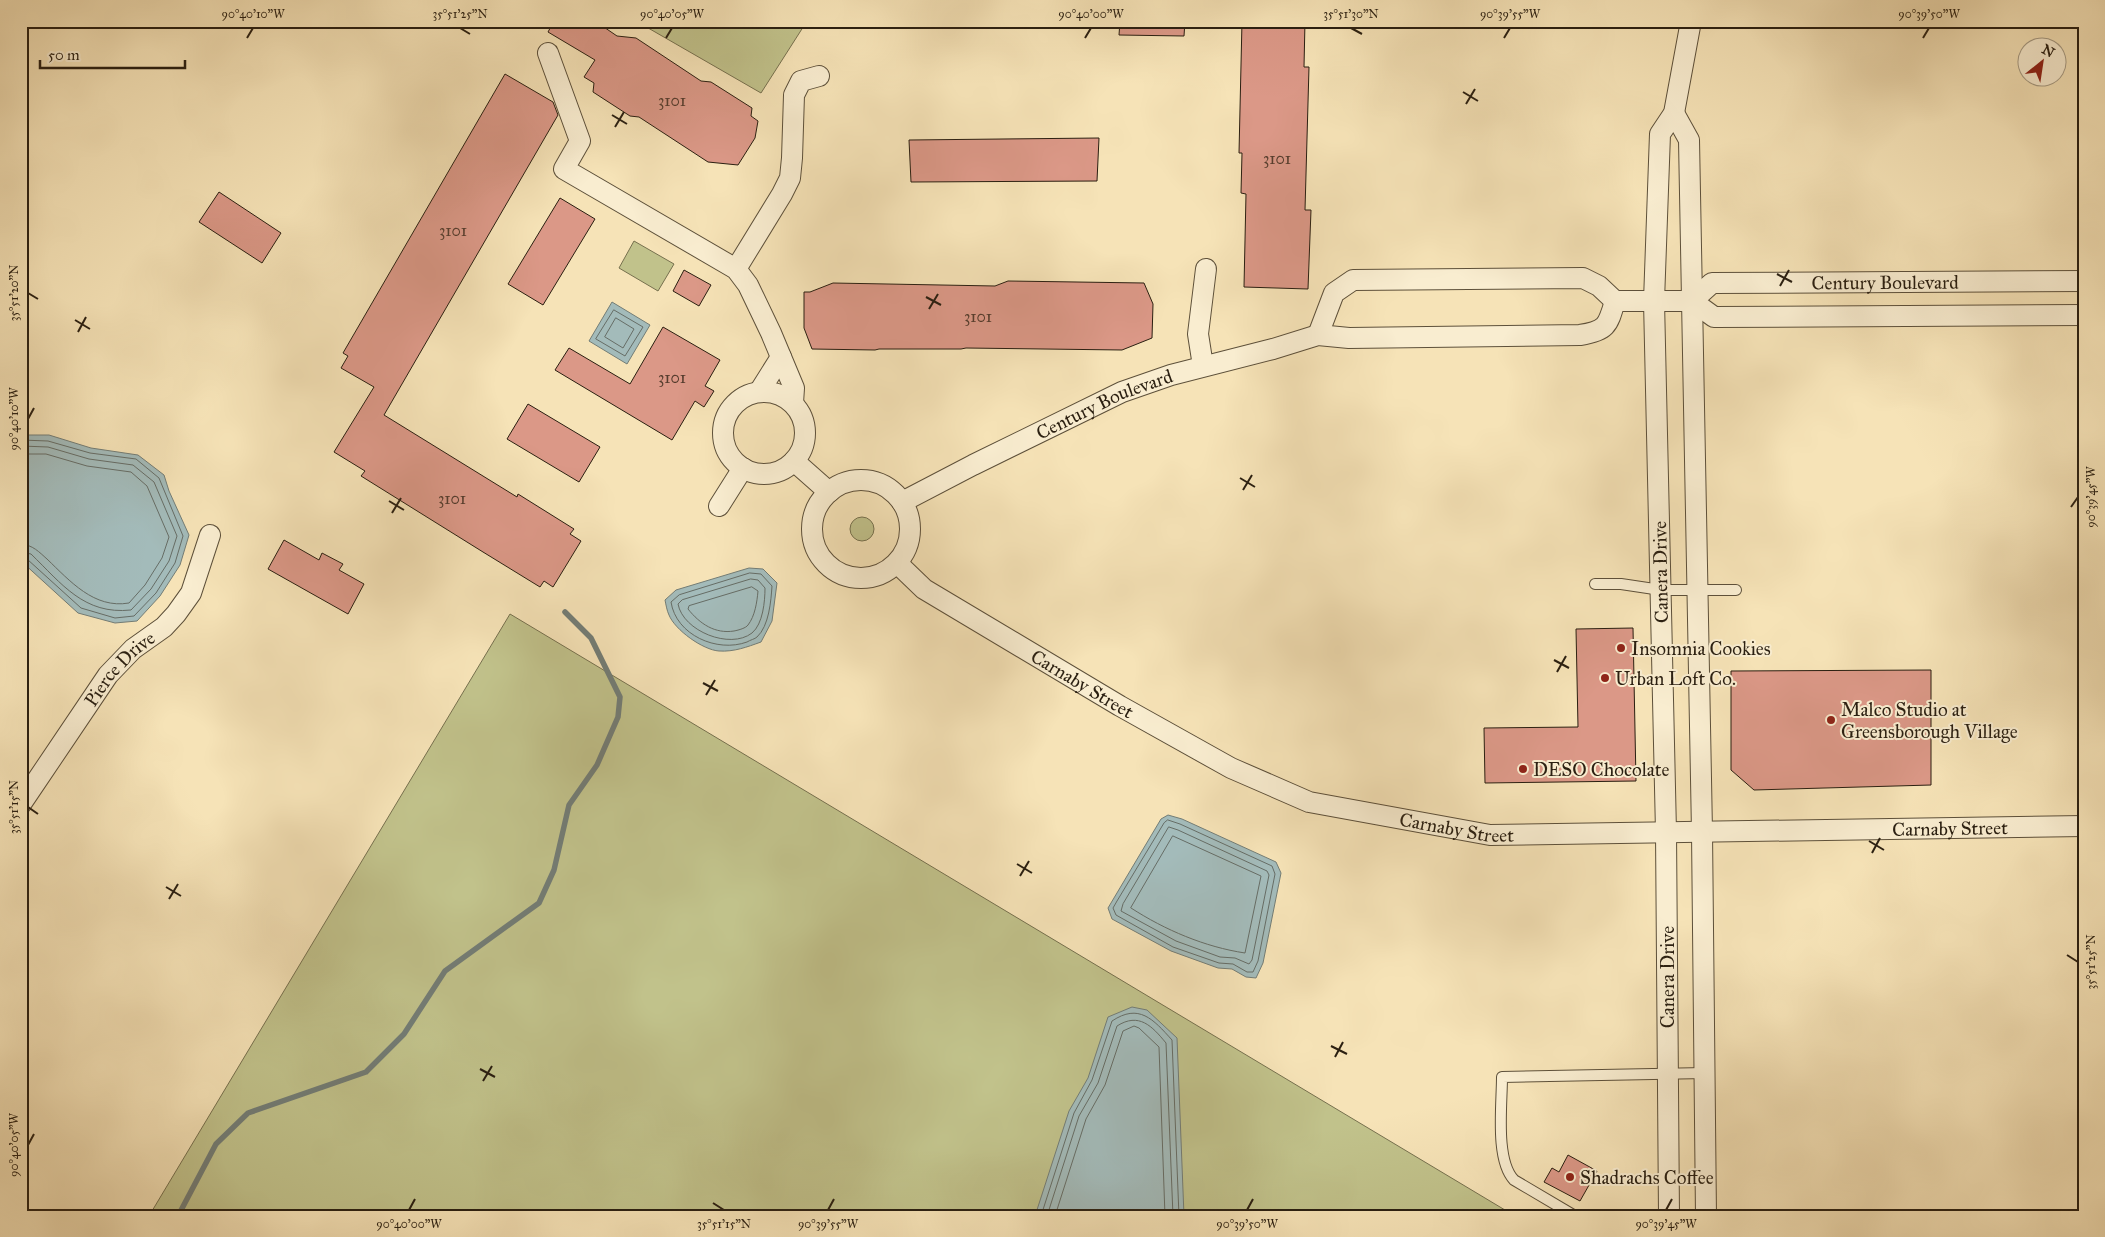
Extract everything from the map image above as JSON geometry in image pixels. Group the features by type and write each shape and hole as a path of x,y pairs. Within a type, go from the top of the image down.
{"street":[{"name":"Canera Drive","path":"1669,1216 1666,832 1654,301 1660,134 1674,113 1692,21"},
{"path":"548,53 580,141 564,169 736,269 748,285 781,357 794,388 793,403"},
{"path":"736,269 790,178 794,95 801,81 819,76"},
{"name":"Canera Drive","path":"1674,113 1689,140 1702,832 1706,1216"},
{"path":"1203,366 1198,334 1206,269"},
{"path":"1318,335 1334,293 1353,280 1583,278 1599,286 1615,301 1692,300"},
{"name":"Century Boulevard","path":"2084,281 1712,283 1692,300 1714,317 2084,315"},
{"name":"Century Boulevard","path":"902,502 1122,392 1171,375 1273,349 1318,335 1349,338 1580,335 1598,333 1609,320 1615,301"},
{"path":"759,392 781,357"},
{"path":"759,392 771,392 793,403 801,413 805,425 805,438 802,450 794,461 783,469 770,474 756,473 743,468 733,459 726,449 723,437 724,424 728,412 736,402 759,392"},
{"path":"794,461 829,492"},
{"path":"719,506 743,468"},
{"path":"859,480 876,483 890,490 902,502 908,517 910,534 906,550 897,563 884,573 869,578 853,578 838,573 825,563 816,550 812,535 813,519 819,504 829,492 843,484 859,480"},
{"name":"Pierce Drive","path":"21,804 108,675 133,649 164,627 191,593 210,535"},
{"name":"Carnaby Street","path":"897,563 924,589 1120,706 1231,768 1309,802 1490,834 2084,826"}],"lane":[{"path":"1595,584 1621,584 1661,590 1736,590"},
{"path":"1575,1216 1514,1180 1507,1173 1502,1154 1502,1077 1705,1073"}],"green space":[{"path":"636,21 807,21 761,93"},
{"path":"634,241 674,264 658,291 619,268"},
{"path":"857,517 867,517 874,524 874,534 867,541 857,541 850,534 850,524"},
{"path":"510,614 1515,1216 149,1216"}],"water":[{"path":"612,302 650,325 627,364 589,341"},
{"path":"21,435 49,435 91,448 138,455 164,475 169,491 189,535 180,565 160,596 137,621 115,623 78,613 21,561"},
{"path":"749,568 763,569 777,583 772,621 761,642 735,650 713,650 690,638 672,621 665,600 676,590"},
{"path":"1168,815 1182,819 1276,862 1281,873 1263,963 1256,978 1246,977 1232,969 1218,968 1171,951 1112,919 1108,908 1161,819"},
{"path":"1132,1007 1147,1010 1177,1038 1184,1216 1035,1216 1069,1111 1088,1078 1108,1017"}],"building":[{"path":"554,21 595,21 617,36 636,38 701,81 711,82 752,108 751,116 758,121 755,138 738,165 708,162 639,117 630,116 593,92 594,83 584,77 595,60 548,32"},
{"path":"1120,21 1185,21 1184,36 1119,35"},
{"path":"1242,21 1305,21 1304,67 1309,67 1305,210 1311,210 1308,289 1244,287 1246,194 1241,193 1242,153 1239,153"},
{"path":"505,74 553,102 558,115 384,415 517,497 518,494 574,529 570,534 581,541 553,587 544,581 540,587 483,552 361,476 365,471 334,452 374,387 341,368 348,356 343,353"},
{"path":"1099,138 1097,181 911,182 909,140"},
{"path":"219,192 281,233 262,263 199,222"},
{"path":"560,198 595,219 543,305 508,284"},
{"path":"684,270 711,285 699,306 673,291"},
{"path":"1008,281 1144,283 1153,304 1152,338 1122,350 812,349 804,328 804,292 810,292 833,283 995,286"},
{"path":"663,327 720,360 705,386 714,391 704,407 695,401 672,440 555,370 569,348 630,384"},
{"path":"528,404 600,447 579,482 507,439"},
{"path":"284,540 319,560 322,553 343,564 339,570 364,584 348,614 268,569"},
{"name":"Urban Loft Co.","path":"1633,628 1636,781 1485,783 1484,728 1578,727 1576,629"},
{"name":"Malco Studio at Greensborough Village","path":"1931,670 1931,785 1754,790 1731,770 1731,671"},
{"name":"Shadrachs Coffee","path":"1568,1155 1597,1171 1580,1201 1544,1182 1552,1168 1559,1172"}],"waterway":[{"path":"178,1216 216,1144 248,1113 366,1072 404,1034 445,971 539,903 554,870 569,805 597,765 618,717 620,697 591,638 565,612"}],"place":[{"name":"Insomnia Cookies","path":"1621,648"},
{"name":"Urban Loft Co.","path":"1605,678"},
{"name":"Malco Studio at Greensborough Village","path":"1831,720"},
{"name":"DESO Chocolate","path":"1523,769"},
{"name":"Shadrachs Coffee","path":"1570,1177"}]}
